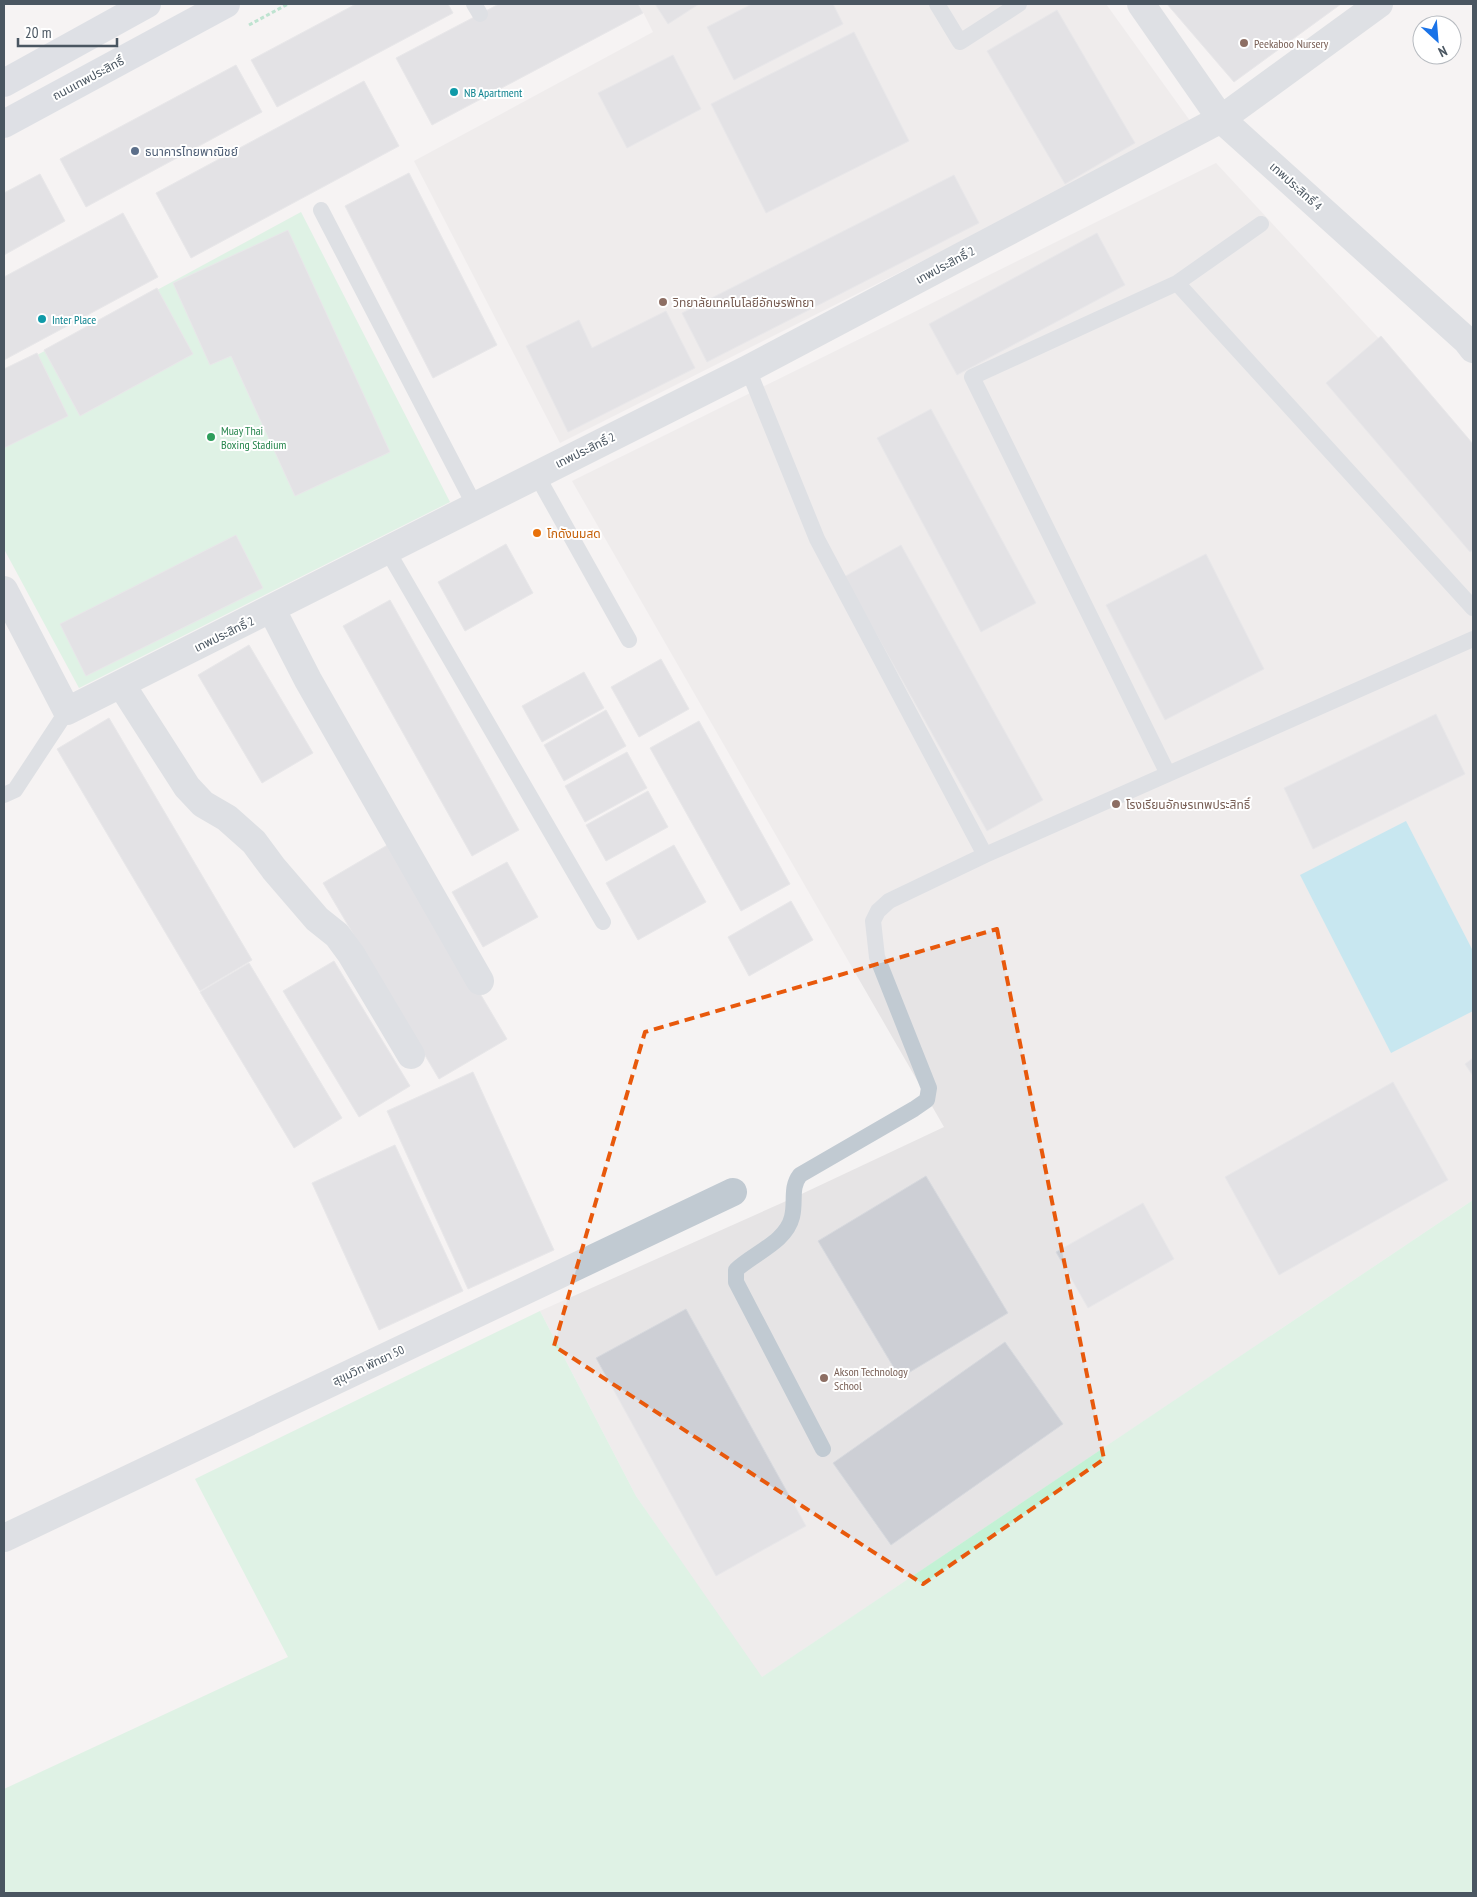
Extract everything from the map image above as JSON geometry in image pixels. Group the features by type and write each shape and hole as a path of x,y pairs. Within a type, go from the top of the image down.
{"main road":[{"path":"4,83 147,4"},
{"name":"ถนนเทพประสิทธิ์","path":"4,124 226,4"}],"street":[{"name":"เทพประสิทธิ์ 4","path":"1141,4 1221,119 1471,342"},
{"name":"เทพประสิทธิ์ 2","path":"67,711 272,610 536,474 748,369 1221,119 1379,4"},
{"path":"4,590 13,628 67,711"},
{"path":"272,610 312,689 480,981"},
{"path":"121,684 187,787 203,804 227,818 254,842 317,920 337,935 351,954 411,1055"},
{"name":"สุขุมวิท พัทยา 50","path":"4,1538 733,1192"}],"lane":[{"path":"937,4 960,42 1019,4"},
{"path":"321,210 475,506"},
{"path":"1168,774 972,377 1177,283 1261,224"},
{"path":"1177,283 1473,608"},
{"path":"748,369 817,539 985,855"},
{"path":"536,474 629,640"},
{"path":"387,550 603,922"},
{"path":"823,1449 736,1282 736,1270 784,1233 792,1217 794,1183 800,1175 914,1110 927,1100 929,1088 877,957 873,921 878,910 889,901 985,855 1473,639"},
{"path":"4,795 14,790 67,711"}],"highlighted area":[{"path":"997,929 1104,1459 923,1584 554,1346 645,1032"}],"shaded area":[{"name":"วิทยาลัยเทคโนโลยีอักษรพัทยา","path":"639,4 1106,4 1193,125 560,443 414,161 653,32"},
{"name":"โรงเรียนอักษรเทพประสิทธิ์","path":"1216,163 1410,372 1473,448 1473,1200 761,1678 636,1496 540,1311 793,1198 944,1127 572,481"}],"green space":[{"name":"Muay Thai Boxing Stadium","path":"301,212 450,502 79,688 4,549 4,373"},
{"path":"1473,1200 1473,1893 4,1893 4,1789 288,1657 195,1479 540,1311 636,1496 762,1677"}],"water":[{"path":"1406,821 1473,951 1473,1011 1391,1053 1300,875"}],"building":[{"path":"356,4 448,4 453,13 277,107 251,60"},
{"name":"NB Apartment","path":"499,4 638,4 643,13 432,125 396,58"},
{"path":"655,4 699,4 668,24"},
{"path":"752,4 833,4 843,24 734,80 707,27"},
{"name":"Peekaboo Nursery","path":"1167,4 1341,4 1234,82"},
{"path":"1057,10 1135,143 1065,184 987,51"},
{"path":"854,32 909,141 766,213 711,104"},
{"path":"673,55 701,109 627,148 598,93"},
{"path":"236,65 262,112 86,207 60,159"},
{"path":"364,81 399,146 191,258 156,193"},
{"path":"409,173 497,345 433,378 345,206"},
{"path":"40,174 65,221 4,255 4,193"},
{"path":"954,175 979,223 707,362 682,313"},
{"name":"Inter Place","path":"123,213 158,277 4,360 4,277"},
{"path":"288,230 390,452 295,496 231,356 210,365 173,283"},
{"path":"1097,233 1125,285 957,375 929,324"},
{"path":"157,288 193,354 80,416 44,350"},
{"path":"666,311 695,368 568,432 526,346 579,320 592,348"},
{"path":"1381,336 1473,444 1473,550 1470,552 1326,383"},
{"path":"37,353 68,416 4,448 4,369"},
{"path":"931,409 1036,603 981,632 877,438"},
{"path":"236,535 263,588 86,676 60,624"},
{"path":"506,544 533,593 465,631 438,582"},
{"path":"901,545 1043,800 987,831 844,577"},
{"path":"1206,554 1264,669 1165,720 1106,605"},
{"path":"390,600 519,830 472,856 343,626"},
{"path":"249,645 313,753 262,783 198,675"},
{"path":"661,659 689,709 639,737 611,687"},
{"path":"584,672 604,708 542,742 522,706"},
{"path":"606,710 626,746 564,781 544,745"},
{"path":"1436,714 1465,774 1313,849 1284,788"},
{"path":"109,718 252,960 200,991 57,749"},
{"path":"699,721 790,884 741,911 650,748"},
{"path":"627,752 647,788 585,822 565,786"},
{"path":"648,791 668,827 606,861 586,825"},
{"path":"391,843 507,1039 439,1079 323,883"},
{"path":"674,845 706,902 638,940 606,883"},
{"path":"507,862 538,917 483,947 452,892"},
{"path":"791,901 813,940 749,976 728,937"},
{"path":"334,961 410,1086 359,1117 283,991"},
{"path":"249,963 342,1118 294,1148 200,992"},
{"path":"1473,1058 1473,1076 1465,1064"},
{"path":"473,1072 554,1250 468,1289 387,1111"},
{"path":"1393,1082 1448,1180 1279,1275 1225,1177"},
{"path":"395,1145 463,1291 379,1330 312,1183"},
{"path":"926,1176 1008,1313 900,1378 818,1241"},
{"path":"1143,1203 1174,1259 1088,1308 1056,1252"},
{"path":"686,1309 806,1526 716,1576 596,1358"},
{"path":"1005,1342 1063,1424 891,1545 833,1463"}],"place":[{"name":"Peekaboo Nursery","path":"1244,43"},
{"name":"NB Apartment","path":"454,92"},
{"name":"ธนาคารไทยพาณิชย์","path":"135,151"},
{"name":"วิทยาลัยเทคโนโลยีอักษรพัทยา","path":"663,302"},
{"name":"Inter Place","path":"42,319"},
{"name":"Muay Thai Boxing Stadium","path":"211,437"},
{"name":"โกดังนมสด","path":"537,533"},
{"name":"โรงเรียนอักษรเทพประสิทธิ์","path":"1116,804"},
{"name":"Akson Technology School","path":"824,1378"}]}
